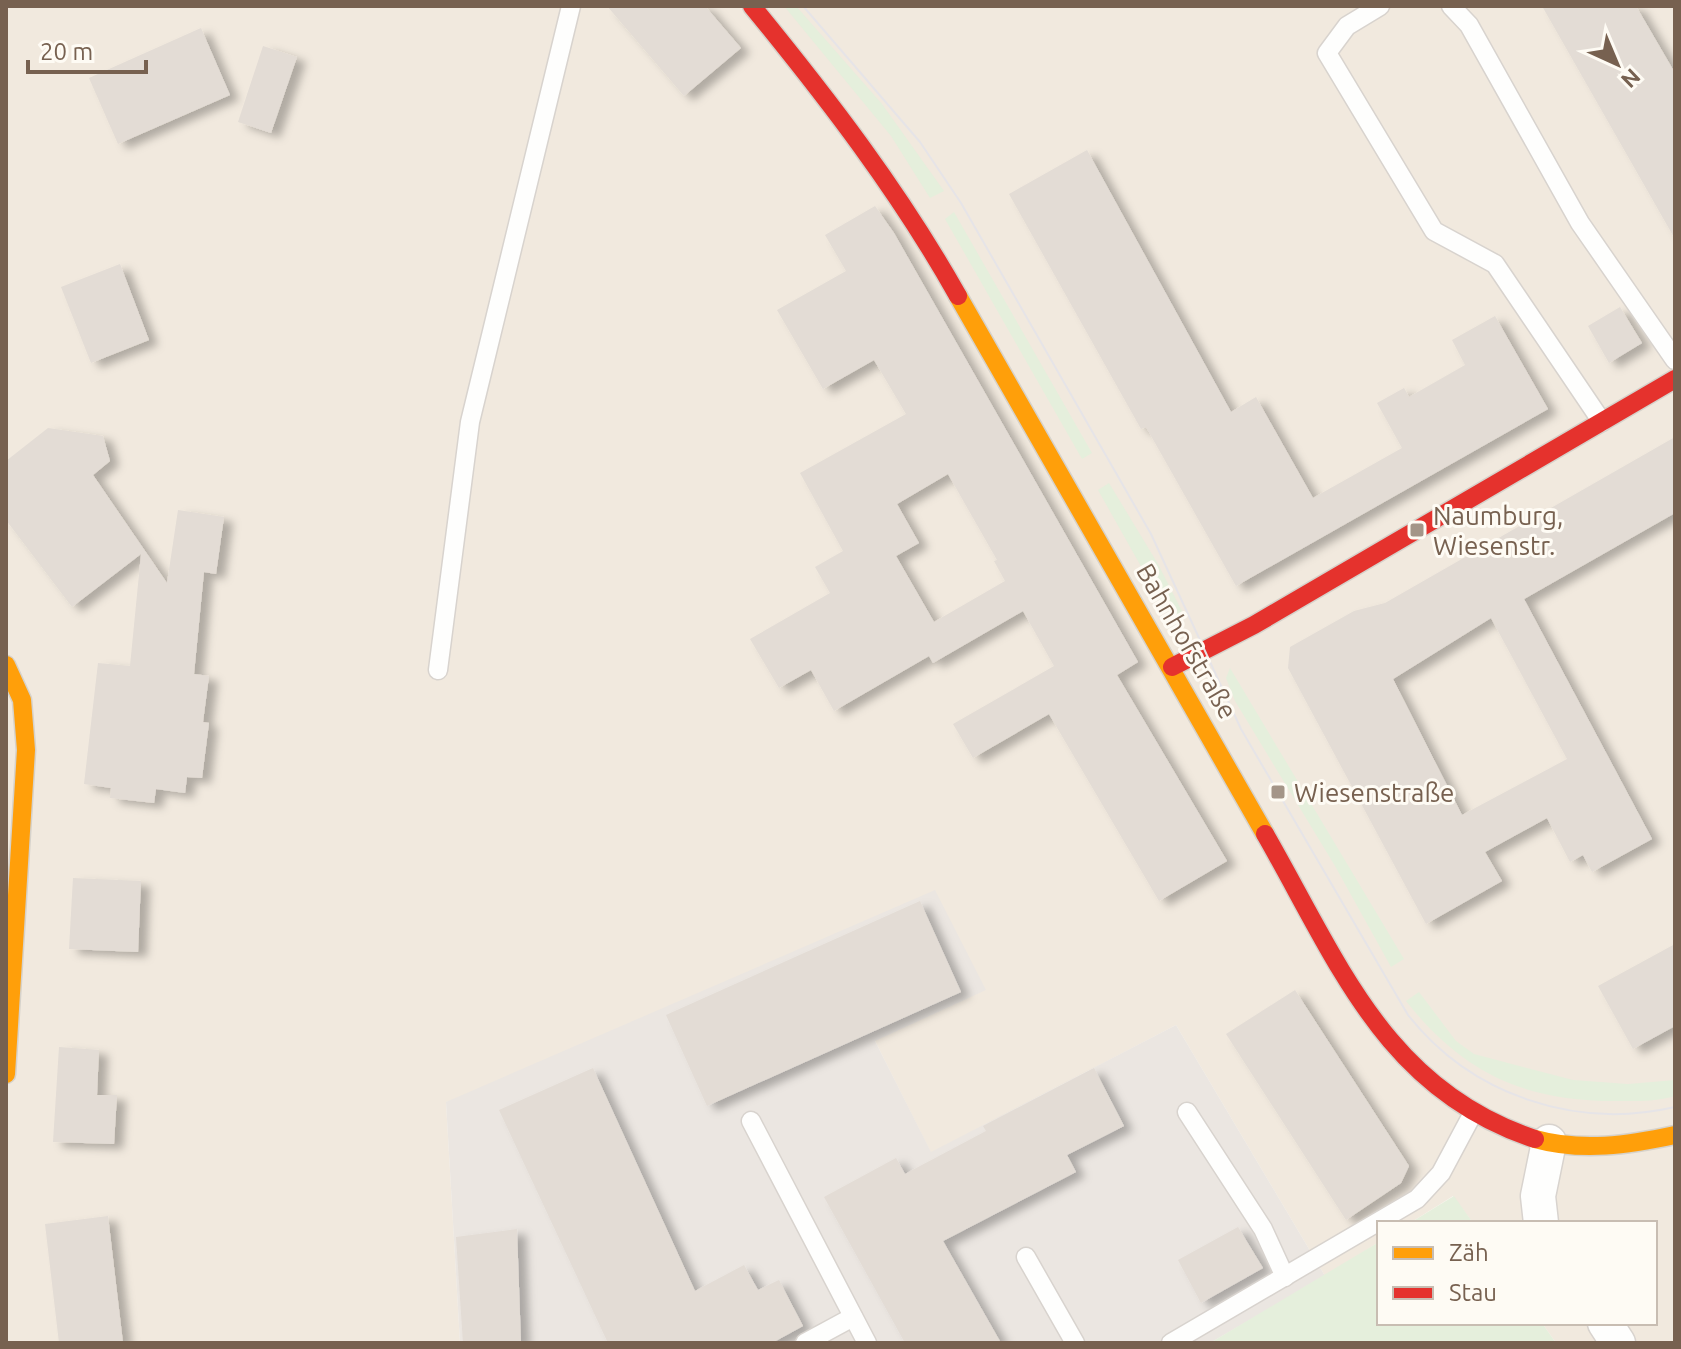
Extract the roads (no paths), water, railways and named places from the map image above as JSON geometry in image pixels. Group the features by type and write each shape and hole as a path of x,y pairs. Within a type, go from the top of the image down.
{"street":[{"name":"Bahnhofstraße","path":"752,6 843,118 915,220 1366,1011 1415,1074 1472,1115 1507,1131 1549,1142 1601,1148 1675,1135"},
{"path":"1172,667 1254,625 1675,379"},
{"path":"6,665 22,700 26,750 12,845 6,1074"},
{"path":"1541,1221 1538,1196 1549,1142"},
{"path":"1606,1325 1618,1343"}],"lane":[{"path":"438,670 470,422 571,6"},
{"path":"1380,6 1347,26 1327,53 1434,231 1495,264 1602,422"},
{"path":"1451,6 1469,25 1580,223 1675,360"},
{"path":"1187,1112 1249,1205 1285,1277"},
{"path":"1380,1221 1417,1199 1441,1173 1472,1115"},
{"path":"751,1121 867,1343"},
{"path":"1171,1343 1377,1223"},
{"path":"1026,1257 1075,1343"},
{"path":"805,1343 853,1317"}],"tram line":[{"path":"803,6 920,142 961,203 1151,534 1241,729 1408,1015 1433,1043 1462,1066 1528,1100 1600,1114 1637,1113 1675,1107"}],"place":[{"name":"Naumburg, Wiesenstr.","path":"1417,530"},
{"name":"Wiesenstraße","path":"1278,792"}]}
